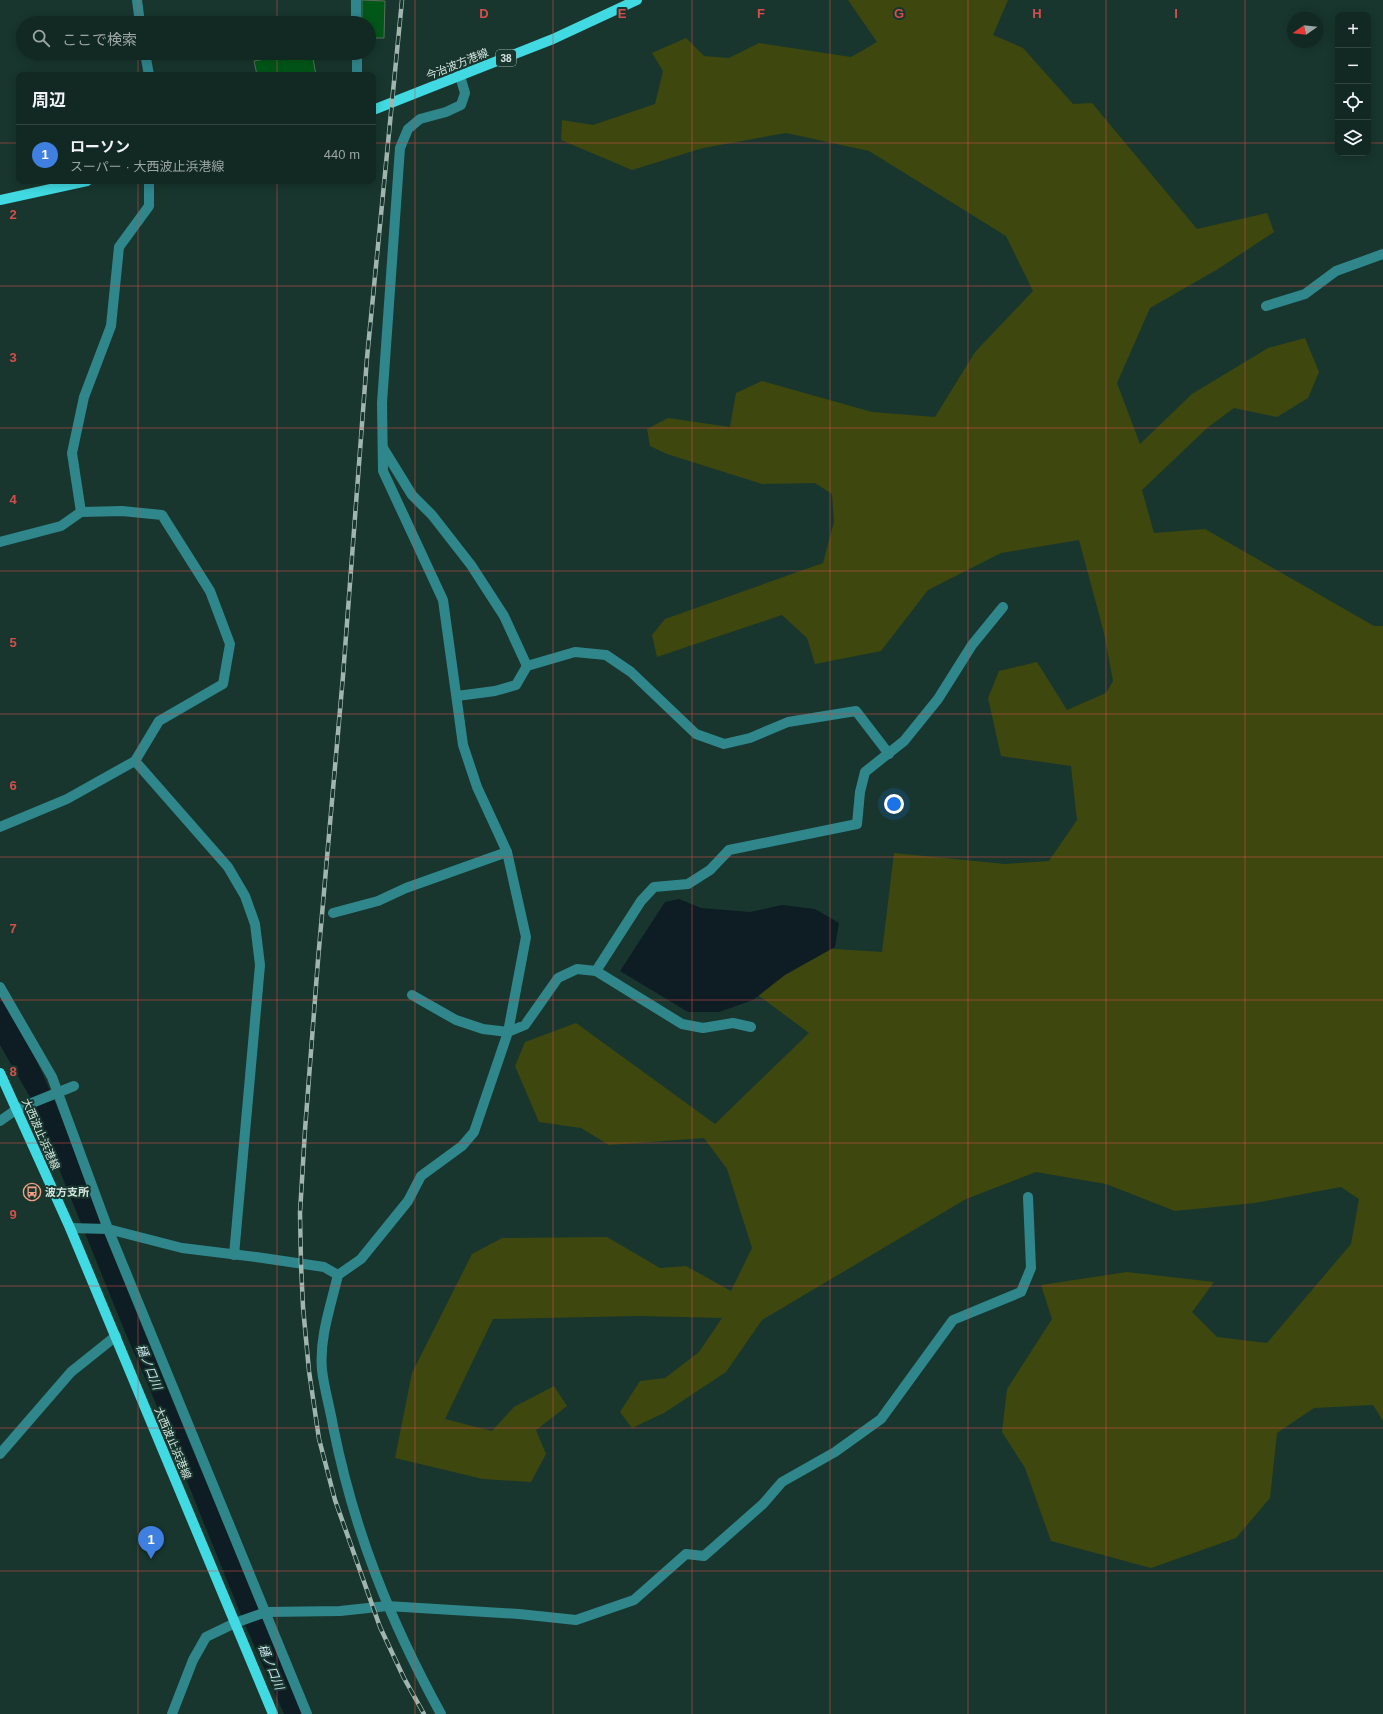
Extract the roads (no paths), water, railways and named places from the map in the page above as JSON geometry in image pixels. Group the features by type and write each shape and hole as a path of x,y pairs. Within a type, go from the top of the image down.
{"main road":[{"name":"今治波方港線","path":"376,109 553,39 637,0"},
{"path":"0,200 74,184"},
{"name":"大西波止浜港線","path":"0,1073 75,1228 116,1336 273,1714"}],"street":[{"path":"137,0 139,16"},
{"path":"356,0 356,16"},
{"path":"146,60 148,72"},
{"path":"357,60 357,72"},
{"path":"441,1714 415,1667 387,1606 363,1543 339,1455 322,1369 325,1328 338,1275 361,1259 408,1201 421,1176 462,1146 474,1132 508,1032 526,937 507,852 477,787 465,752 443,600 383,471 382,403 400,148 408,129 420,119 446,112 461,105 465,93 460,76"},
{"path":"81,512 72,453 77,427 84,397 111,326 119,247 149,206 149,184"},
{"path":"1266,306 1305,294 1336,272 1383,254"},
{"path":"382,448 412,495 432,515 471,565 504,616 527,666"},
{"path":"0,542 62,526 81,512 122,511 162,515 210,591 230,644 223,684 159,721 135,761 67,799 0,827"},
{"path":"596,971 641,901 654,887 688,884 710,870 729,850 857,824 860,792 865,772 904,741 938,699 972,645 1003,607"},
{"path":"456,696 495,691 516,685 527,666 576,652 606,655 631,672 696,734 724,744 750,738 788,722 856,711 889,754"},
{"path":"135,761 228,867 245,896 255,924 260,965 234,1255"},
{"path":"333,913 378,901 406,888 507,852"},
{"path":"412,995 456,1020 483,1029 508,1032 525,1025 558,978 577,969 596,971 682,1024 703,1028 733,1024 751,1027"},
{"path":"0,987 52,1077 55,1094 105,1229 266,1612 307,1714"},
{"path":"0,1121 17,1109 74,1086"},
{"path":"172,1714 193,1660 206,1637 235,1623 266,1612 340,1611 387,1606 519,1614 576,1620 634,1600 686,1554 704,1556 763,1504 782,1482 835,1452 881,1419 953,1320 1021,1292 1031,1268 1028,1197"},
{"path":"75,1228 105,1229 182,1248 324,1268 338,1275"},
{"path":"0,1454 70,1372 116,1336"}],"water":[{"path":"679,899 701,908 750,912 782,905 815,909 839,923 835,947 785,975 753,1000 719,1012 688,1012 620,971 665,902"},
{"name":"樋ノ口川","path":"0,998 36,1060 51,1093 139,1319 304,1714 284,1714 243,1620 30,1097 0,1045"}],"railway":[{"path":"402,0 367,358 343,676 318,960 300,1213 303,1307 309,1371 319,1439 335,1500 380,1627 404,1678 424,1714"}],"place":[{"name":"波方支所","path":"32,1192"},
{"name":"ローソン","path":"151,1559"}]}
